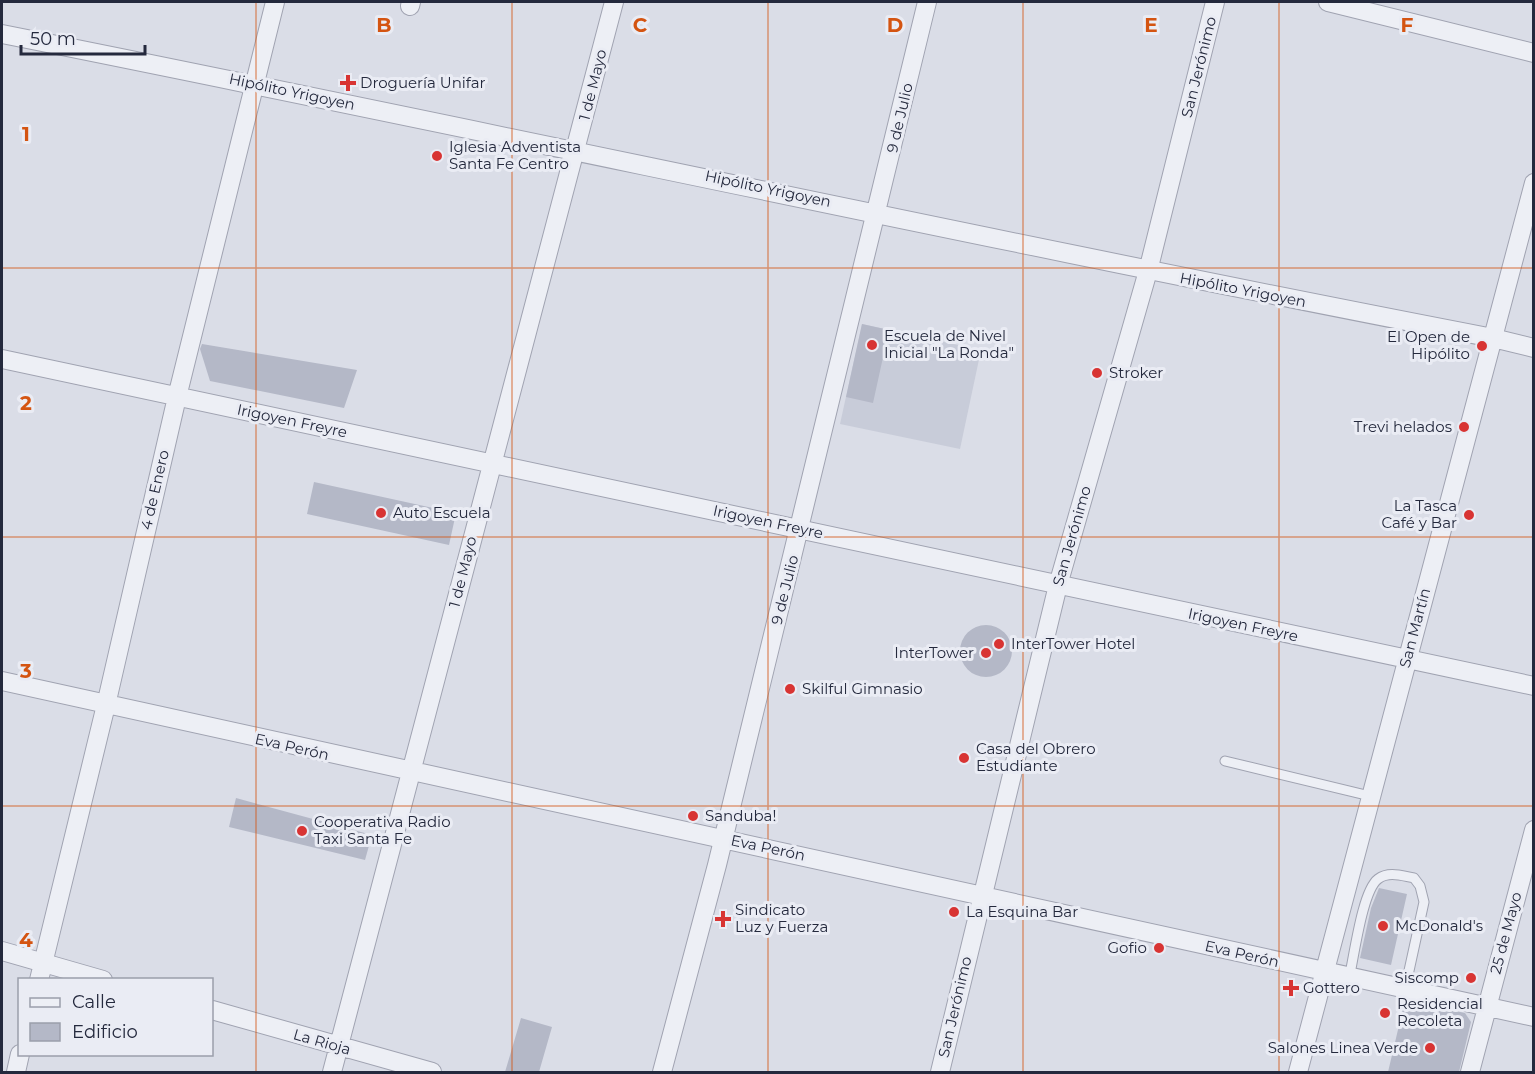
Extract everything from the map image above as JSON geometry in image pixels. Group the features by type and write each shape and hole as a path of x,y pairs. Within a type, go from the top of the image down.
{"street":[{"name":"4 de Enero","path":"41,971 106,705 177,397 275,2"},
{"name":"1 de Mayo","path":"332,1072 614,2"},
{"name":"9 de Julio","path":"662,1072 724,838 878,212 927,2"},
{"name":"San Jerónimo","path":"940,1072 1058,585 1148,271 1215,2"},
{"path":"1328,2 1533,53"},
{"name":"Hipólito Yrigoyen","path":"2,34 878,212 1148,271 1493,338 1533,348"},
{"name":"San Martín","path":"1298,1072 1533,183"},
{"name":"Irigoyen Freyre","path":"2,359 1533,686"},
{"name":"Eva Perón","path":"2,681 411,773 982,894 1323,973 1533,1017"},
{"name":"25 de Mayo","path":"1470,1072 1533,830"},
{"path":"2,951 41,971 89,978"},
{"name":"La Rioja","path":"213,1010 432,1072"},
{"path":"16,1072 20,1056"}],"lane":[{"path":"1225,761 1370,796"},
{"path":"1349,978 1368,894 1377,879 1390,874 1414,878 1424,902 1405,989"}],"shaded area":[{"path":"862,324 981,350 960,449 840,424"}],"building":[{"path":"862,324 889,330 873,403 846,397"},
{"path":"202,344 357,370 344,408 210,381 200,349"},
{"name":"Auto Escuela","path":"314,482 456,513 449,545 307,514"},
{"name":"InterTower","path":"986,625 1000,629 1008,637 1012,651 1008,665 1000,673 986,677 972,673 964,665 960,651 964,637 972,629"},
{"name":"Cooperativa Radio Taxi Santa Fe","path":"236,798 372,835 365,860 229,827"},
{"name":"McDonald's","path":"1379,888 1407,894 1391,965 1360,958 1371,908"},
{"name":"Salones Linea Verde","path":"1405,1000 1465,1013 1471,1022 1459,1072 1388,1072"},
{"path":"521,1018 552,1027 539,1072 505,1072"}],"place":[{"name":"Droguería Unifar","path":"348,83"},
{"name":"Iglesia Adventista Santa Fe Centro","path":"437,156"},
{"name":"Escuela de Nivel Inicial \"La Ronda\"","path":"872,345"},
{"name":"El Open de Hipólito","path":"1482,346"},
{"name":"Stroker","path":"1097,373"},
{"name":"Trevi helados","path":"1464,427"},
{"name":"Auto Escuela","path":"381,513"},
{"name":"La Tasca Café y Bar","path":"1469,515"},
{"name":"InterTower Hotel","path":"999,644"},
{"name":"InterTower","path":"986,653"},
{"name":"Skilful Gimnasio","path":"790,689"},
{"name":"Casa del Obrero Estudiante","path":"964,758"},
{"name":"Sanduba!","path":"693,816"},
{"name":"Cooperativa Radio Taxi Santa Fe","path":"302,831"},
{"name":"La Esquina Bar","path":"954,912"},
{"name":"Sindicato Luz y Fuerza","path":"723,919"},
{"name":"McDonald's","path":"1383,926"},
{"name":"Gofio","path":"1159,948"},
{"name":"Siscomp","path":"1471,978"},
{"name":"Gottero","path":"1291,988"},
{"name":"Residencial Recoleta","path":"1385,1013"},
{"name":"Salones Linea Verde","path":"1430,1048"}]}
